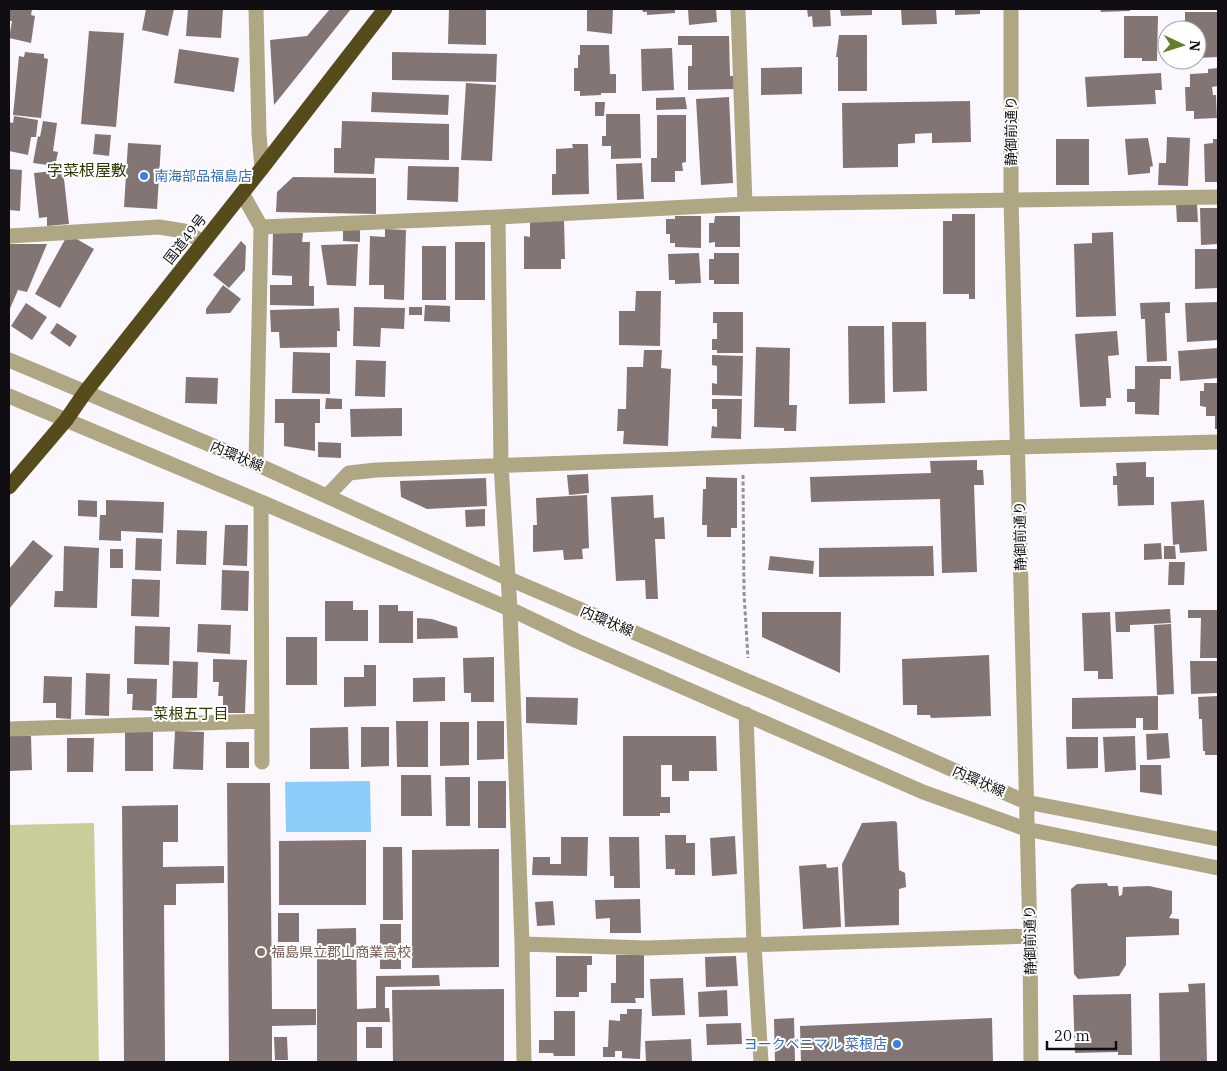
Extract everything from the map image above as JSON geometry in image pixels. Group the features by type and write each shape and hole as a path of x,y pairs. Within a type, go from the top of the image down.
{"highway":[{"name":"国道49号","path":"9,487 66,420 86,391 385,9"}],"street":[{"path":"256,9 259,134 262,168"},
{"path":"738,9 745,204"},
{"name":"静御前通り","path":"1011,9 1011,199 1030,936 1031,1062"},
{"path":"242,193 261,226 256,464"},
{"path":"261,226 498,217 745,204 1218,197"},
{"path":"498,217 501,465 510,609 522,944 524,1062"},
{"path":"9,236 159,227 184,231 203,242"},
{"name":"内環状線","path":"9,360 256,464 507,578 1026,802 1218,839"},
{"name":"内環状線","path":"9,396 510,609 923,792 1026,829 1218,868"},
{"path":"327,496 349,473 376,470 743,456 1218,442"},
{"path":"261,502 262,762"},
{"path":"746,714 754,944 761,1062"},
{"path":"9,729 262,721"},
{"path":"522,944 647,948 1030,936"}],"path":[{"path":"743,456 744,593 748,658"}],"green space":[{"path":"94,823 99,1062 9,1062 9,825"}],"water":[{"path":"370,781 371,832 286,832 285,782"}],"building":[{"path":"9,9 32,9 31,15 35,16 31,43 9,38 12,21 9,21"},
{"path":"146,9 174,9 168,36 142,30"},
{"path":"188,9 223,9 221,38 186,36"},
{"path":"330,9 351,9 274,105 270,40 307,36"},
{"path":"449,9 486,9 486,45 448,44"},
{"path":"587,9 613,9 612,34 587,31"},
{"path":"642,9 675,9 675,13 647,15 647,12 643,12"},
{"path":"688,9 716,9 717,22 689,25"},
{"path":"807,9 830,9 831,26 813,27 812,16 808,17"},
{"path":"840,9 872,9 872,15 841,16"},
{"path":"901,9 936,9 937,24 902,25"},
{"path":"955,9 980,9 980,14 955,15"},
{"path":"1100,9 1130,9 1130,11 1101,12"},
{"path":"1185,12 1218,12 1218,57 1207,58 1207,20 1185,20"},
{"path":"1124,16 1158,16 1157,61 1142,61 1142,58 1124,58"},
{"path":"89,31 124,33 116,127 81,124"},
{"path":"839,35 867,35 867,91 838,91 838,57 836,57"},
{"path":"678,36 729,36 730,76 735,76 735,89 688,90 688,66 692,66 692,45 678,45"},
{"path":"580,45 609,45 610,74 616,74 616,93 580,96 580,91 574,91 574,68 578,68"},
{"path":"672,48 674,90 642,91 641,49"},
{"path":"179,49 239,58 234,92 174,83"},
{"path":"25,52 44,54 44,58 48,59 41,118 13,115 19,56 24,57"},
{"path":"392,52 497,54 496,82 392,80"},
{"path":"802,67 802,94 761,95 761,68"},
{"path":"1218,68 1218,86 1212,87 1213,95 1216,95 1217,118 1194,119 1194,111 1186,111 1185,87 1190,87 1190,74 1208,73 1208,69"},
{"path":"1161,73 1162,90 1155,90 1156,104 1087,107 1085,77"},
{"path":"466,83 496,85 492,161 461,160"},
{"path":"372,92 449,95 448,115 371,112"},
{"path":"685,97 687,109 656,110 656,98"},
{"path":"729,97 733,183 701,185 696,99"},
{"path":"970,101 971,142 932,143 932,133 915,134 915,143 898,144 898,167 843,168 842,103"},
{"path":"595,102 605,102 604,116 595,116"},
{"path":"606,114 640,114 641,158 611,159 611,146 602,146 602,136 606,136"},
{"path":"657,115 686,115 686,162 682,163 683,171 675,171 675,182 651,182 651,158 657,158"},
{"path":"14,116 38,120 36,137 31,137 28,155 9,151 9,122 13,123"},
{"path":"43,121 57,123 53,151 58,152 55,166 33,163"},
{"path":"342,121 449,124 449,160 375,158 374,174 334,173 334,148 341,148"},
{"path":"95,134 111,135 109,156 93,154"},
{"path":"1167,137 1190,138 1188,186 1158,185 1159,163 1166,163"},
{"path":"1148,138 1153,166 1150,167 1150,173 1128,175 1125,139"},
{"path":"1056,139 1089,139 1089,185 1056,185"},
{"path":"1213,139 1218,139 1218,182 1205,182 1204,144 1213,143"},
{"path":"128,143 161,145 157,209 124,207"},
{"path":"572,144 588,144 589,194 552,195 552,174 556,174 556,149 573,148"},
{"path":"642,163 644,199 617,200 616,164"},
{"path":"408,166 459,167 458,202 407,200"},
{"path":"9,169 22,170 20,211 9,210"},
{"path":"63,170 69,224 47,226 47,217 39,218 34,173"},
{"path":"293,177 376,178 376,214 276,212 277,192"},
{"path":"1176,204 1197,204 1198,222 1177,222"},
{"path":"1200,208 1218,208 1218,244 1201,245"},
{"path":"952,214 975,214 975,299 969,299 969,294 943,294 943,221 952,221"},
{"path":"675,216 701,216 701,248 675,247 675,243 670,243 670,234 666,234 666,219 675,219"},
{"path":"715,216 740,216 740,247 715,247 715,242 709,243 709,223 714,223"},
{"path":"530,220 564,220 565,259 561,259 561,269 524,269 524,236 530,237"},
{"path":"385,229 406,230 404,300 384,299 384,285 369,285 370,236 385,237"},
{"path":"343,230 360,230 360,242 343,241"},
{"path":"1113,232 1116,316 1076,317 1074,244 1092,243 1092,233"},
{"path":"273,233 303,233 302,242 310,242 309,286 314,286 314,306 270,305 270,285 292,285 292,276 272,275"},
{"path":"68,234 94,249 60,308 35,294"},
{"path":"241,241 246,246 245,270 229,288 213,275"},
{"path":"455,242 485,242 485,300 455,300"},
{"path":"9,244 47,244 27,292 18,290 9,311"},
{"path":"358,244 356,286 327,285 321,245"},
{"path":"422,246 446,246 446,300 422,300"},
{"path":"1195,249 1218,249 1218,288 1195,289"},
{"path":"699,253 701,283 675,284 675,280 669,280 668,254"},
{"path":"714,253 739,253 739,284 714,284 714,280 709,280 709,259 714,259"},
{"path":"223,285 241,299 230,313 206,314 206,309"},
{"path":"636,291 661,291 660,346 619,345 619,311 635,311"},
{"path":"1170,302 1170,313 1165,313 1167,361 1147,362 1145,319 1141,319 1140,303"},
{"path":"1218,302 1218,340 1187,342 1185,303"},
{"path":"26,303 47,317 32,340 11,326"},
{"path":"425,305 450,306 450,322 424,321"},
{"path":"354,307 405,308 404,329 381,328 380,347 353,346"},
{"path":"409,307 422,307 422,315 409,315"},
{"path":"339,308 340,331 337,331 337,347 280,348 279,332 271,332 270,310"},
{"path":"713,312 743,312 743,353 717,353 717,350 712,350 712,339 717,339 717,323 713,323"},
{"path":"892,322 926,322 927,391 893,392"},
{"path":"57,323 77,336 70,347 50,333"},
{"path":"848,326 884,326 885,403 849,404"},
{"path":"1117,331 1119,355 1108,356 1111,398 1106,398 1106,406 1080,407 1075,334"},
{"path":"756,347 790,348 789,405 797,405 796,431 784,431 784,428 754,427"},
{"path":"1218,348 1218,378 1180,381 1178,351"},
{"path":"644,350 662,350 661,368 671,369 668,446 623,444 624,431 617,431 618,409 626,409 627,367 643,367"},
{"path":"293,352 330,353 330,394 292,393"},
{"path":"712,355 743,356 742,396 712,395 712,383 717,384 717,366 712,365"},
{"path":"356,360 386,361 385,397 355,396"},
{"path":"1135,366 1171,366 1171,379 1160,379 1159,415 1135,414 1135,402 1127,402 1127,389 1135,389"},
{"path":"186,377 218,378 217,404 185,403"},
{"path":"1204,383 1218,383 1218,429 1215,429 1215,416 1206,416 1206,407 1200,406 1200,391 1204,391"},
{"path":"326,398 342,399 342,409 325,409"},
{"path":"275,399 320,399 320,423 315,423 315,451 284,446 284,423 275,423"},
{"path":"712,399 742,399 741,439 711,438 712,426 717,427 717,409 712,409"},
{"path":"402,408 402,436 351,437 350,409"},
{"path":"318,442 341,443 341,458 318,457"},
{"path":"977,460 977,470 983,470 984,485 974,485 977,572 942,573 940,499 811,502 810,477 931,473 930,461"},
{"path":"1146,462 1146,477 1154,477 1154,505 1118,506 1117,485 1113,485 1113,476 1117,476 1116,463"},
{"path":"588,474 589,493 569,495 567,475"},
{"path":"706,477 737,478 737,528 731,528 731,537 707,537 707,525 702,525 703,489 706,489"},
{"path":"486,478 487,506 427,509 401,497 400,481"},
{"path":"587,495 589,548 582,549 583,559 564,560 563,550 533,552 533,525 537,525 536,498"},
{"path":"653,495 654,518 664,517 665,539 655,539 658,599 646,599 645,580 616,581 611,497"},
{"path":"78,500 97,501 97,517 78,516"},
{"path":"106,500 164,502 163,533 121,531 121,541 99,540 100,515 106,515"},
{"path":"1204,500 1207,551 1180,553 1179,544 1173,545 1171,502"},
{"path":"485,509 485,526 466,527 465,510"},
{"path":"225,525 248,525 247,566 223,565"},
{"path":"177,530 207,531 206,565 176,564"},
{"path":"136,538 162,539 161,571 135,570"},
{"path":"33,540 53,556 9,609 9,569"},
{"path":"1161,543 1162,559 1144,560 1144,544"},
{"path":"64,546 99,548 97,608 54,607 55,591 63,591"},
{"path":"933,546 934,576 819,577 819,548"},
{"path":"1164,546 1175,546 1176,559 1164,559"},
{"path":"110,549 123,549 123,568 110,568"},
{"path":"770,556 814,561 813,574 768,570"},
{"path":"1169,562 1185,562 1184,585 1168,585"},
{"path":"222,570 249,571 248,611 221,610"},
{"path":"132,579 160,580 159,617 131,616"},
{"path":"325,601 353,601 353,610 368,610 368,641 325,641"},
{"path":"379,605 398,605 398,611 413,611 413,643 379,643"},
{"path":"1170,609 1171,623 1130,625 1130,632 1116,632 1115,612"},
{"path":"1188,610 1218,610 1218,658 1200,658 1201,618 1188,618"},
{"path":"762,612 841,612 840,673 762,637"},
{"path":"1110,612 1113,679 1098,679 1098,671 1084,671 1082,613"},
{"path":"417,618 432,619 457,627 458,638 417,639"},
{"path":"198,624 231,625 230,654 197,652"},
{"path":"1171,624 1174,694 1157,695 1154,625"},
{"path":"135,626 170,627 169,665 134,664"},
{"path":"286,637 317,637 317,685 286,685"},
{"path":"989,655 991,716 931,718 930,715 917,715 917,705 903,705 902,659"},
{"path":"494,657 494,702 471,702 471,693 464,693 463,658"},
{"path":"213,659 247,660 245,713 223,713 223,696 218,696 219,682 213,682"},
{"path":"173,661 198,662 197,698 172,698"},
{"path":"1190,661 1218,661 1218,693 1191,694"},
{"path":"364,665 376,665 376,706 344,707 344,677 364,677"},
{"path":"86,673 110,674 109,716 85,715"},
{"path":"44,676 72,677 71,719 56,718 56,703 43,703"},
{"path":"445,677 445,701 413,702 413,678"},
{"path":"127,678 157,679 156,711 132,710 133,694 127,694"},
{"path":"1158,696 1158,730 1143,730 1143,718 1136,718 1136,728 1072,729 1072,698"},
{"path":"1218,696 1218,755 1205,755 1205,751 1203,751 1202,719 1199,719 1198,697"},
{"path":"526,697 578,698 577,725 526,723"},
{"path":"396,721 428,721 428,767 397,767"},
{"path":"477,721 504,721 504,759 477,760"},
{"path":"440,722 469,722 469,765 440,766"},
{"path":"348,727 349,769 310,769 310,728"},
{"path":"361,727 389,727 389,766 361,767"},
{"path":"125,730 153,730 153,771 125,771"},
{"path":"175,731 204,732 203,770 173,769"},
{"path":"1168,733 1170,758 1147,760 1146,734"},
{"path":"9,736 31,736 32,770 9,771"},
{"path":"623,736 716,736 717,771 689,771 689,781 672,781 672,765 661,765 661,797 670,797 670,813 660,813 660,816 623,816"},
{"path":"1135,736 1136,770 1105,772 1103,737"},
{"path":"1066,737 1098,737 1098,768 1067,769"},
{"path":"67,738 94,738 93,772 67,772"},
{"path":"226,742 249,742 249,768 226,768"},
{"path":"1140,765 1161,765 1162,795 1140,792"},
{"path":"401,775 431,775 432,816 401,816"},
{"path":"445,777 470,777 470,826 446,826"},
{"path":"478,781 506,781 506,828 478,828"},
{"path":"227,783 270,783 272,1009 316,1009 316,1025 272,1026 272,1062 229,1062"},
{"path":"178,805 178,842 163,842 163,867 224,866 224,883 176,884 176,905 164,905 165,1062 124,1062 122,806"},
{"path":"895,821 897,823 899,870 905,873 906,887 899,889 899,925 845,927 842,864 862,823"},
{"path":"665,835 686,835 686,843 695,843 695,875 675,875 675,869 666,869"},
{"path":"735,836 737,874 712,876 710,838"},
{"path":"561,837 588,837 587,876 532,875 533,857 550,857 550,864 561,864"},
{"path":"609,837 639,837 640,888 614,888 614,876 610,876"},
{"path":"366,840 366,905 279,905 279,841"},
{"path":"383,847 402,847 403,920 383,920"},
{"path":"499,849 499,967 412,968 412,850"},
{"path":"826,864 827,868 838,867 841,927 803,929 799,866"},
{"path":"1107,883 1108,886 1118,886 1119,896 1122,895 1123,887 1149,886 1172,891 1172,913 1169,918 1179,919 1179,935 1126,937 1126,965 1119,976 1078,979 1074,974 1071,889 1077,884"},
{"path":"640,899 641,933 610,933 610,918 596,919 595,900"},
{"path":"553,901 555,925 537,926 535,902"},
{"path":"278,913 299,913 299,942 278,942"},
{"path":"380,924 401,924 401,969 380,969"},
{"path":"356,928 357,1009 376,1008 376,976 439,975 440,986 385,987 385,1008 389,1008 390,1022 357,1022 357,1062 317,1062 317,929"},
{"path":"616,955 644,955 644,998 635,998 636,1003 611,1003 611,983 616,983"},
{"path":"556,956 592,956 592,965 587,965 587,992 579,992 579,997 556,997"},
{"path":"736,956 738,986 706,987 705,957"},
{"path":"683,978 685,1015 652,1016 650,979"},
{"path":"1205,983 1207,1062 1160,1062 1159,993 1189,992 1188,984"},
{"path":"504,989 504,1062 393,1062 392,990"},
{"path":"727,990 728,1016 699,1017 698,992"},
{"path":"1131,994 1132,1055 1118,1055 1118,1052 1075,1053 1073,995"},
{"path":"627,1009 642,1009 640,1059 622,1058 622,1051 615,1051 615,1057 603,1057 603,1047 608,1047 609,1020 620,1021 620,1014 627,1014"},
{"path":"554,1011 575,1011 575,1056 554,1056 553,1053 539,1053 539,1040 554,1040"},
{"name":"ヨークベニマル 菜根店","path":"794,1018 795,1062 775,1062 774,1019"},
{"name":"ヨークベニマル 菜根店","path":"992,1018 993,1062 801,1062 800,1026"},
{"path":"741,1023 742,1044 707,1045 706,1024"},
{"path":"366,1027 382,1027 382,1048 366,1048"},
{"path":"274,1037 287,1037 288,1060 275,1060"},
{"path":"691,1039 692,1062 646,1062 645,1041"}],"place":[{"name":"南海部品福島店","path":"144,176"},
{"name":"福島県立郡山商業高校","path":"261,952"},
{"name":"ヨークベニマル 菜根店","path":"897,1044"}],"district":[{"name":"字菜根屋敷","path":"87,170"},
{"name":"菜根五丁目","path":"191,714"}]}
